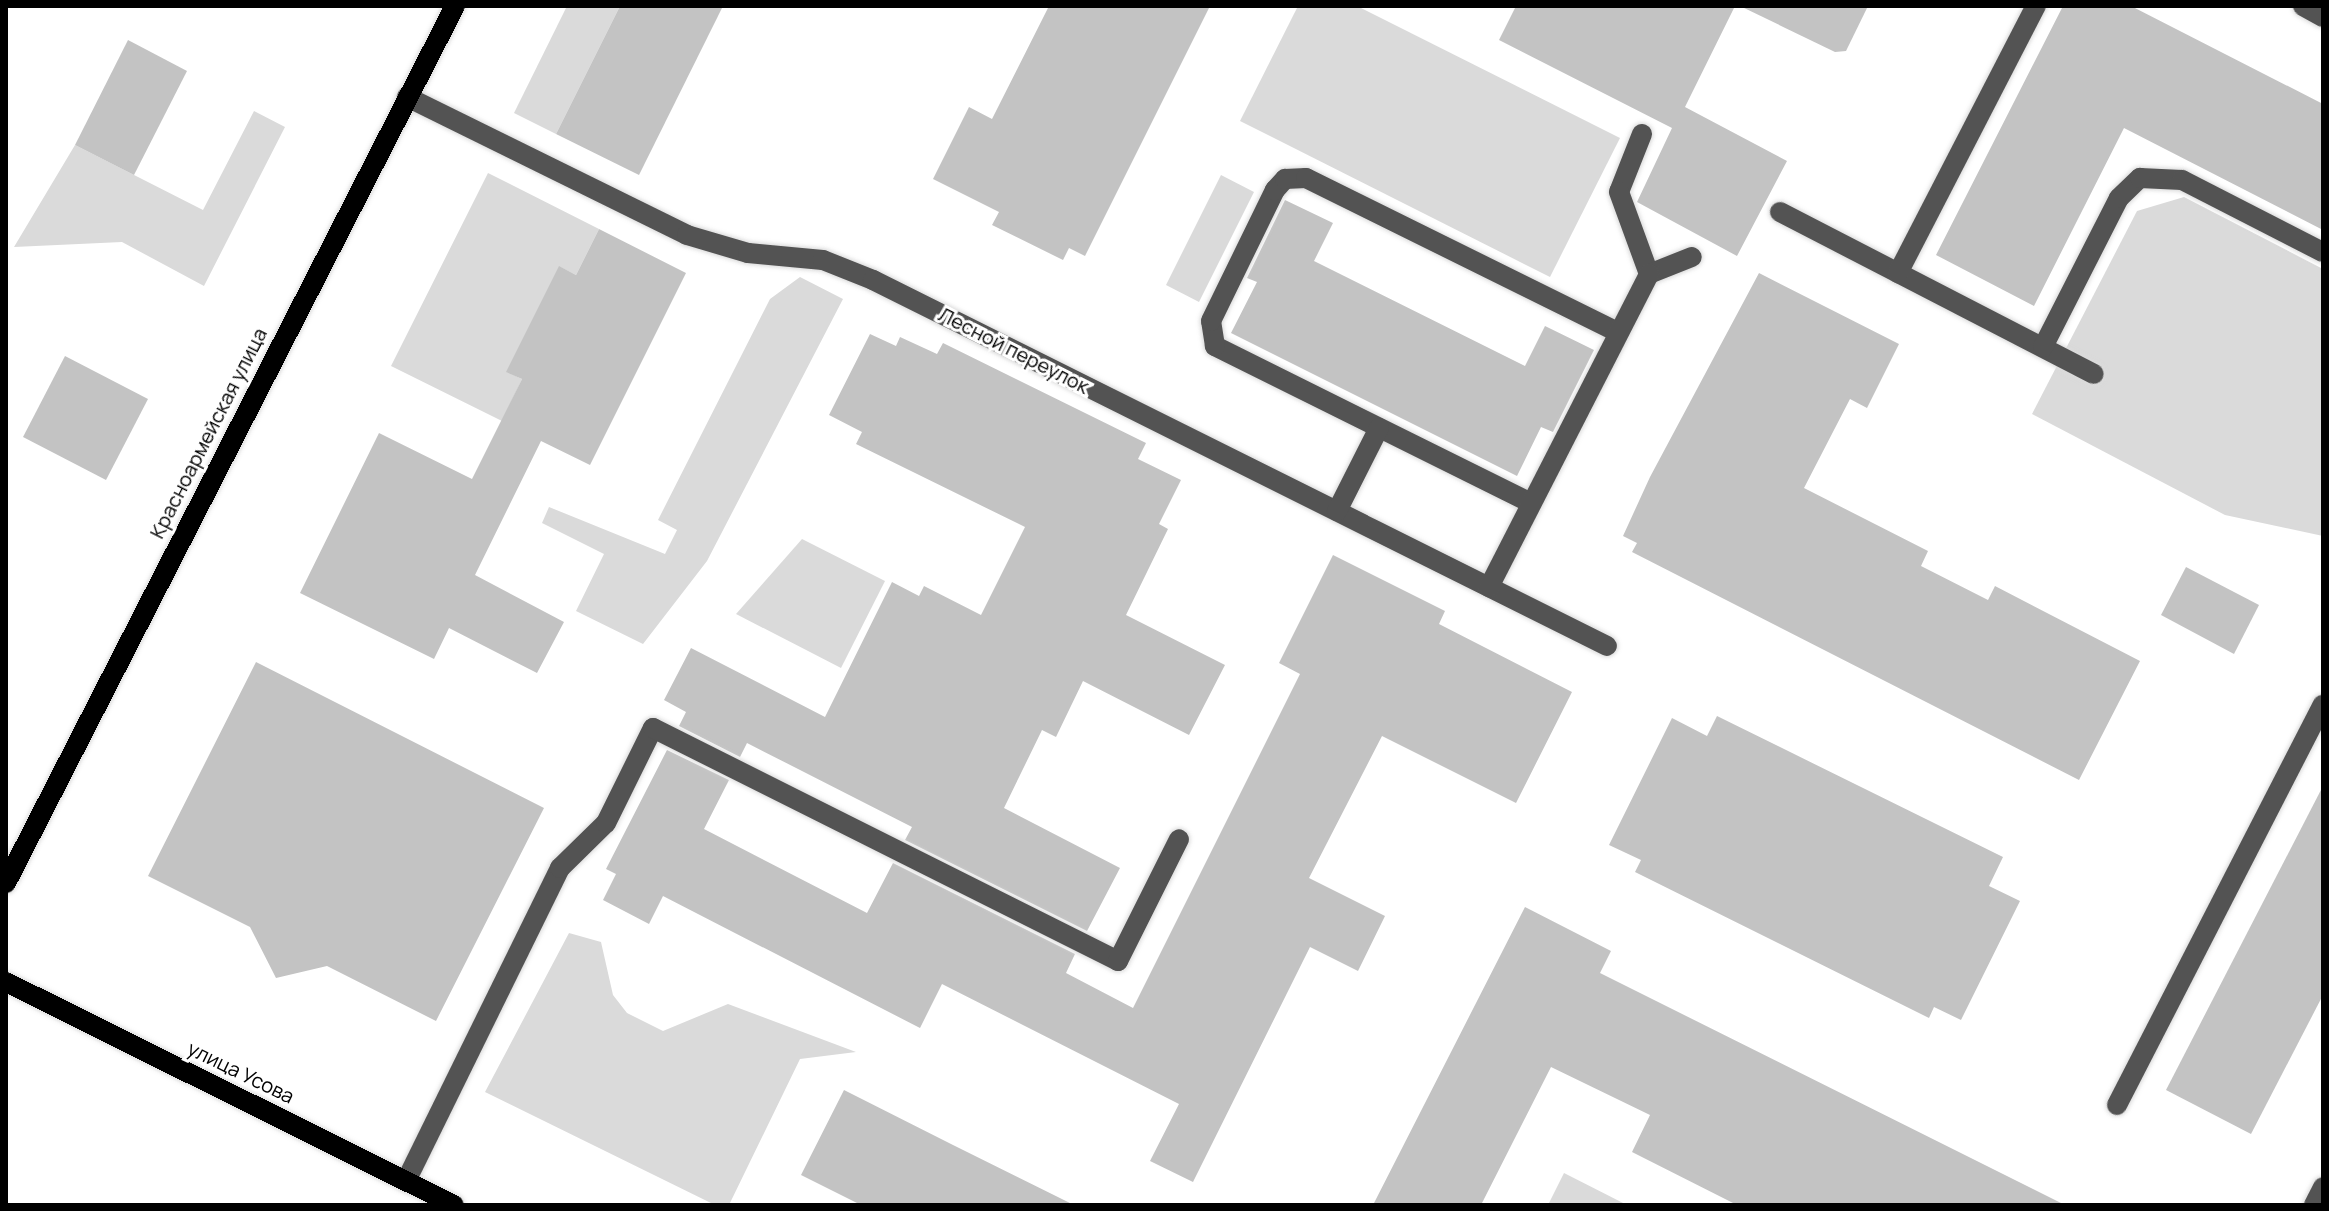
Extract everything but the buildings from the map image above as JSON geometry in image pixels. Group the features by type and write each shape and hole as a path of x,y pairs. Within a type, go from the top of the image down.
{"main road":[{"name":"Красноармейская улица","path":"6,883 455,6"},
{"name":"улица Усова","path":"6,982 454,1205"}],"street":[{"path":"1898,273 2036,6"},
{"path":"2303,6 2323,17"},
{"name":"Лесной переулок","path":"407,97 687,235 748,253 823,260 873,280 1607,646"},
{"path":"1642,134 1619,192 1649,274"},
{"path":"1531,503 1211,341 1211,321 1285,179 1306,178 1618,332"},
{"path":"2043,347 2119,198 2140,178 2182,180 2323,252"},
{"path":"1780,212 2094,374"},
{"path":"1489,587 1649,274 1692,257"},
{"path":"1337,511 1379,428"},
{"path":"2117,1105 2323,705"},
{"path":"406,1181 560,868 606,823 653,728 1118,961 1179,839"},
{"path":"2314,1205 2323,1187"}],"shaded area":[{"path":"567,6 620,6 556,134 514,113"},
{"path":"1298,6 1357,6 1620,138 1550,277 1240,121"},
{"path":"254,111 285,127 204,286 122,242 14,247 75,145 203,210"},
{"path":"488,173 599,229 576,275 560,267 507,372 522,379 502,421 391,366"},
{"path":"1221,175 1254,192 1199,302 1166,285"},
{"path":"2184,197 2323,269 2323,536 2225,515 2032,414 2137,211"},
{"path":"800,277 843,299 707,561 643,644 576,611 604,554 542,523 549,507 665,554 677,530 658,520 770,299"},
{"path":"802,539 885,581 841,668 736,614"},
{"path":"569,933 601,942 613,995 627,1013 663,1031 728,1004 856,1052 800,1059 729,1205 715,1205 485,1092"},
{"path":"1564,1173 1627,1205 1548,1205"}]}
